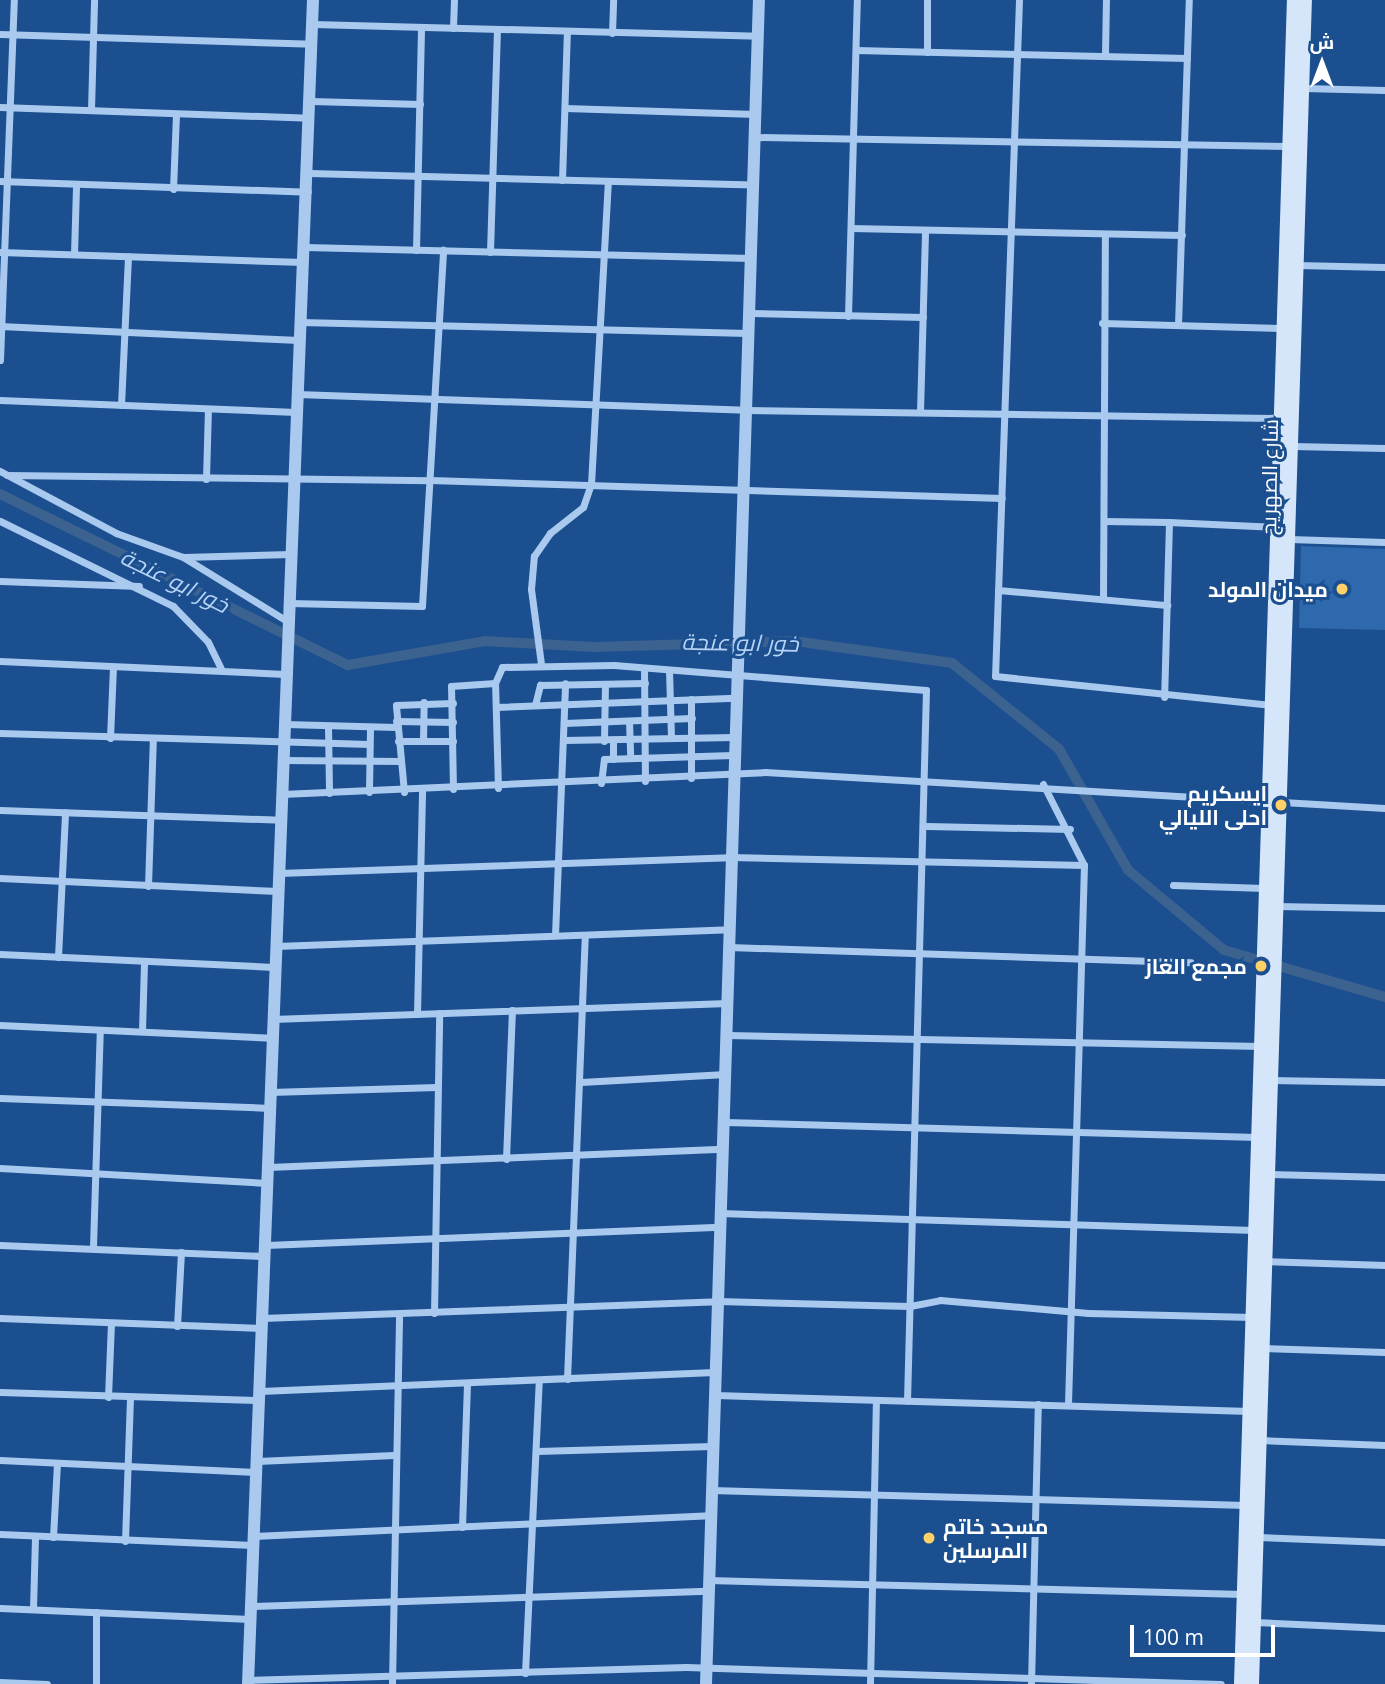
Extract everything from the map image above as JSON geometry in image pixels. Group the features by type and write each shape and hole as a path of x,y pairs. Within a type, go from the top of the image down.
{"main road":[{"name":"شارع الصهريج","path":"1268,955 1276,906 1272,705 1294,0"},
{"name":"شارع الصهريج","path":"1268,955 1265,888 1274,801 1289,539 1306,0"},
{"path":"1241,1684 1259,1046 1268,955"},
{"path":"1252,1684 1270,1080 1267,975"}],"street":[{"path":"0,360 4,107 14,0"},
{"path":"91,110 94,0"},
{"path":"313,0 309,192 299,340 286,649 248,1682 392,1680 707,1668 870,1680 1221,1684"},
{"path":"453,28 454,0"},
{"path":"612,33 613,0"},
{"path":"706,1684 726,1074 732,776 759,0"},
{"path":"848,316 857,0"},
{"path":"927,0 927,52"},
{"path":"1019,0 1018,140 995,676 1164,697 1272,705"},
{"path":"1105,55 1106,0"},
{"path":"1178,325 1189,0"},
{"path":"313,24 758,36"},
{"path":"416,250 421,28"},
{"path":"490,252 497,29"},
{"path":"562,180 567,32"},
{"path":"0,34 312,44"},
{"path":"856,50 1187,58"},
{"path":"1302,88 1385,90"},
{"path":"311,101 420,104"},
{"path":"4,107 310,118"},
{"path":"565,108 756,114"},
{"path":"173,189 176,115"},
{"path":"755,137 1289,146"},
{"path":"309,173 754,185"},
{"path":"3,181 309,192"},
{"path":"541,664 531,589 534,556 550,533 583,507 591,484 596,329 608,181"},
{"path":"74,254 76,185"},
{"path":"851,228 1182,235"},
{"path":"920,412 925,230"},
{"path":"1103,599 1102,323 1105,234"},
{"path":"305,247 751,258"},
{"path":"288,603 422,606 443,250"},
{"path":"2,252 304,262"},
{"path":"121,405 128,256"},
{"path":"1297,265 1385,267"},
{"path":"749,313 923,317"},
{"path":"300,321 748,333"},
{"path":"1102,323 1284,328"},
{"path":"1,326 299,340"},
{"path":"297,394 745,410 1281,418"},
{"path":"0,400 296,412"},
{"path":"206,479 208,409"},
{"path":"1292,446 1385,448"},
{"path":"3,473 206,479 591,484 1002,498"},
{"path":"3,473 116,533 183,558 287,627"},
{"path":"1104,521 1278,527"},
{"path":"0,522 143,587 194,624 222,671"},
{"path":"1164,697 1169,522"},
{"path":"1289,539 1385,542"},
{"path":"183,558 290,554"},
{"path":"0,581 143,587"},
{"path":"998,590 1167,606"},
{"path":"0,661 285,674"},
{"path":"498,788 495,683 502,667 541,664 592,665 926,690 927,826 907,1401"},
{"path":"592,665 592,683"},
{"path":"110,738 113,667"},
{"path":"644,668 645,781"},
{"path":"669,670 671,738"},
{"path":"453,789 451,686 495,683"},
{"path":"535,705 538,686 645,683"},
{"path":"555,935 565,684"},
{"path":"604,741 605,684"},
{"path":"496,707 735,698"},
{"path":"691,699 691,778"},
{"path":"423,741 424,702"},
{"path":"404,792 396,724 399,703 453,703"},
{"path":"564,723 692,718"},
{"path":"284,724 370,727 423,721 453,722"},
{"path":"629,721 630,758"},
{"path":"328,726 329,793"},
{"path":"369,792 370,727"},
{"path":"0,733 283,744 369,744"},
{"path":"564,740 734,737"},
{"path":"148,886 153,739"},
{"path":"613,740 613,759"},
{"path":"398,741 453,741"},
{"path":"601,783 601,761 733,755"},
{"path":"283,760 401,761"},
{"path":"282,794 563,786 732,776 927,778 1385,808"},
{"path":"1043,784 1070,829 1084,865 1084,957 1069,1312 1068,1405"},
{"path":"417,1014 422,791"},
{"path":"0,810 281,821"},
{"path":"58,957 65,812"},
{"path":"927,826 1070,829"},
{"path":"279,873 730,857 1084,865"},
{"path":"0,878 278,891"},
{"path":"1173,885 1265,888"},
{"path":"1276,906 1385,908"},
{"path":"275,946 730,929"},
{"path":"567,1379 580,1155 585,935"},
{"path":"729,947 923,951 1191,962"},
{"path":"0,954 274,967"},
{"path":"142,1031 144,962"},
{"path":"272,1019 582,1006 728,1003"},
{"path":"506,1159 512,1010"},
{"path":"434,1313 440,1163 437,1087 439,1013"},
{"path":"0,1025 271,1038"},
{"path":"93,1247 100,1030"},
{"path":"727,1035 1259,1046"},
{"path":"581,1082 726,1074"},
{"path":"1270,1080 1385,1082"},
{"path":"270,1092 437,1087"},
{"path":"0,1098 270,1108"},
{"path":"724,1122 918,1131 1257,1137"},
{"path":"268,1167 440,1163 723,1149"},
{"path":"0,1168 268,1183"},
{"path":"1267,1174 1385,1177"},
{"path":"720,1213 1254,1230"},
{"path":"0,1245 181,1252 265,1251 438,1238 720,1227"},
{"path":"177,1326 181,1252"},
{"path":"1265,1261 1385,1265"},
{"path":"0,1318 177,1326 718,1301 910,1306 956,1300 1069,1312 1252,1317"},
{"path":"392,1680 394,1455 399,1314"},
{"path":"108,1397 111,1323"},
{"path":"1262,1348 1385,1352"},
{"path":"0,1392 130,1398 260,1396 396,1385 715,1372"},
{"path":"525,1673 539,1381"},
{"path":"461,1527 467,1383"},
{"path":"714,1395 1250,1411"},
{"path":"125,1541 130,1398"},
{"path":"870,1680 876,1401"},
{"path":"1031,1681 1038,1404"},
{"path":"1259,1440 1385,1445"},
{"path":"537,1451 712,1446"},
{"path":"0,1460 127,1467 257,1466 394,1455"},
{"path":"53,1537 57,1463"},
{"path":"711,1490 1246,1505"},
{"path":"0,1534 125,1541 253,1541 461,1527 710,1515"},
{"path":"33,1609 35,1536"},
{"path":"1258,1537 1385,1542"},
{"path":"0,1608 250,1613 393,1601 708,1586 873,1583 1244,1594"},
{"path":"96,1612 96,1684"},
{"path":"1255,1622 1385,1628"},
{"path":"0,1682 47,1684"}],"shaded area":[{"name":"ميدان المولد","path":"1301,546 1385,549 1385,630 1299,628"}],"waterway":[{"name":"خور ابو عنجة","path":"0,494 348,665 485,641 594,647 794,641 952,663 1059,749 1128,870 1224,950 1385,997"}],"place":[{"name":"ميدان المولد","path":"1342,589"},
{"name":"ايسكريم احلى الليالي","path":"1281,805"},
{"name":"مجمع الغاز","path":"1261,966"},
{"name":"مسجد خاتم المرسلين","path":"929,1538"}]}
